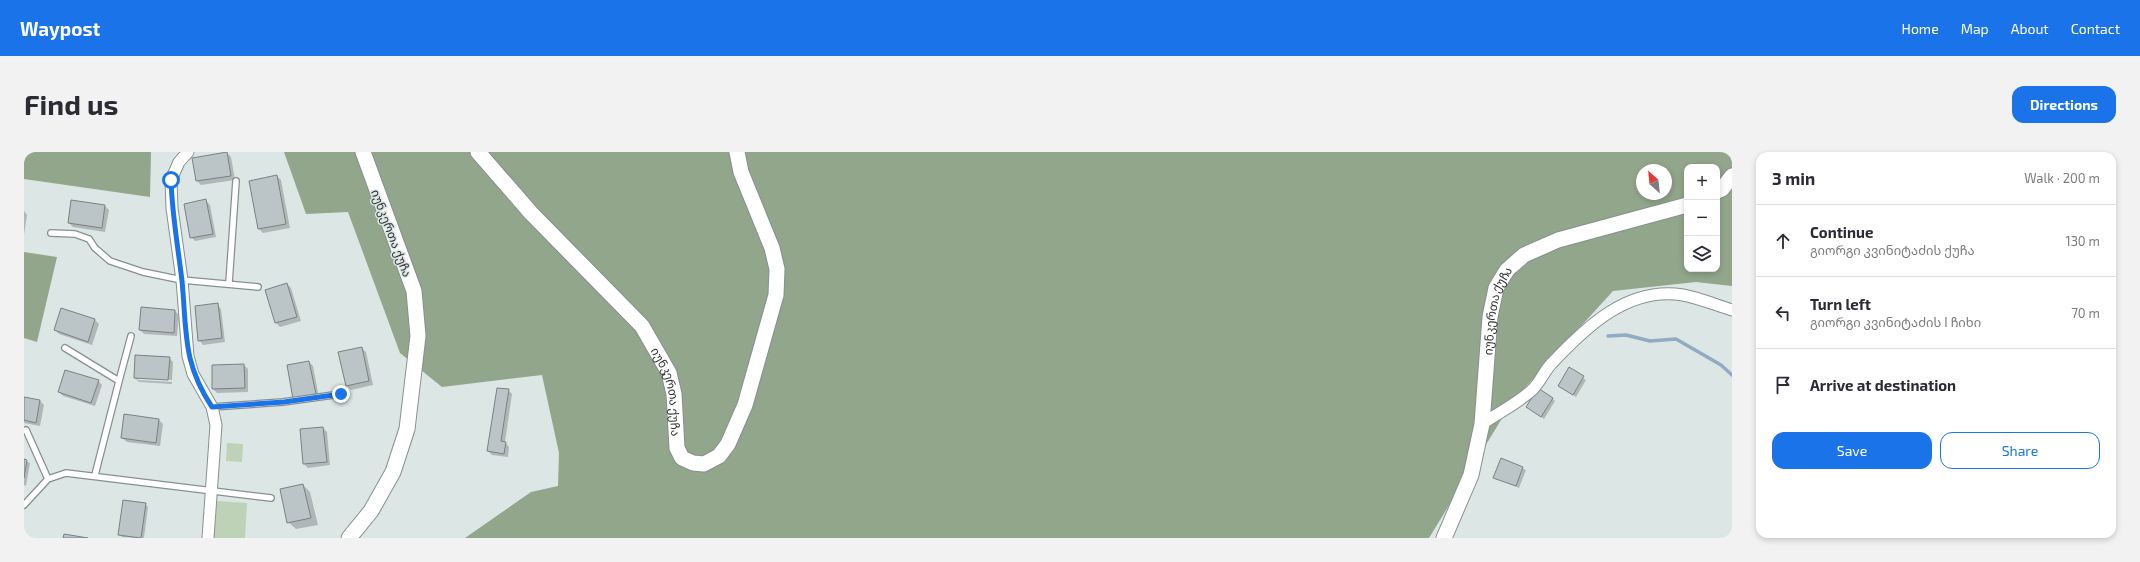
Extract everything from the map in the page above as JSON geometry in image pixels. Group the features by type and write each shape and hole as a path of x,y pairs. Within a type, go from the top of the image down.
{"main road":[{"name":"იუნკერთა ქუჩა","path":"349,538 370,511 392,472 407,429 418,336 414,291 363,152"},
{"name":"იუნკერთა ქუჩა","path":"478,152 531,213 642,326 669,372 674,394 676,448 682,458 692,463 704,464 719,456 728,444 745,405 776,295 777,269 772,248 741,172 738,152"},
{"path":"1720,190 1732,176"},
{"name":"იუნკერთა ქუჩა","path":"1444,538 1471,475 1482,424 1490,317 1496,288 1507,270 1524,255 1558,240 1684,206"}],"street":[{"path":"188,152 179,162 171,180 172,208 182,280 188,356 193,374 212,407 216,425 208,538"},
{"path":"1482,424 1532,390 1548,367 1591,324 1623,303 1649,295 1682,295 1732,310"}],"lane":[{"path":"229,283 236,181"},
{"path":"51,233 75,234 89,239 95,248 110,261 143,272 182,280 229,283 258,287"},
{"path":"95,475 118,381 132,336"},
{"path":"65,348 118,381"},
{"path":"212,407 284,402 341,394"},
{"path":"26,430 48,478"},
{"path":"24,505 48,478 66,472 271,498"}],"green space":[{"path":"24,152 151,152 150,197 24,179"},
{"path":"284,152 1732,152 1732,286 1696,282 1613,291 1512,402 1429,538 465,538 531,492 558,486 559,453 542,375 442,387 400,353 348,212 306,214"},
{"path":"24,252 57,257 37,342 24,338"},
{"path":"227,443 243,444 242,462 226,461"},
{"path":"217,501 247,503 245,538 214,538"}],"building":[{"path":"227,152 231,176 196,181 192,158"},
{"path":"277,175 286,224 258,229 249,181"},
{"path":"206,199 213,234 190,238 184,204"},
{"path":"71,200 105,205 102,228 68,223"},
{"path":"287,283 297,317 275,323 265,290"},
{"path":"218,303 222,338 198,341 195,306"},
{"path":"141,307 175,310 174,333 139,330"},
{"path":"61,308 95,319 88,342 54,330"},
{"path":"362,347 369,381 346,386 338,352"},
{"path":"135,355 170,357 168,380 134,378"},
{"path":"309,361 316,394 293,399 287,365"},
{"path":"244,364 245,388 212,389 212,365"},
{"path":"1569,367 1584,376 1573,395 1558,386"},
{"path":"65,370 99,380 91,403 58,392"},
{"path":"497,388 509,389 501,441 506,442 504,454 487,451"},
{"path":"1538,388 1553,398 1541,417 1526,407"},
{"path":"24,397 40,400 36,423 24,420"},
{"path":"124,414 159,419 156,443 121,438"},
{"path":"323,427 327,462 303,464 300,429"},
{"path":"1501,458 1523,467 1516,486 1493,478"},
{"path":"24,459 27,460 24,478"},
{"path":"303,484 311,518 287,523 280,489"},
{"path":"123,500 146,503 141,538 118,535"},
{"path":"64,534 88,538 63,538"}],"waterway":[{"path":"1608,336 1626,335 1650,341 1676,339 1721,365 1732,375"}],"route":[{"path":"171,180 172,208 182,280 188,356 193,374 204,396 212,407 284,402 341,394"}]}
